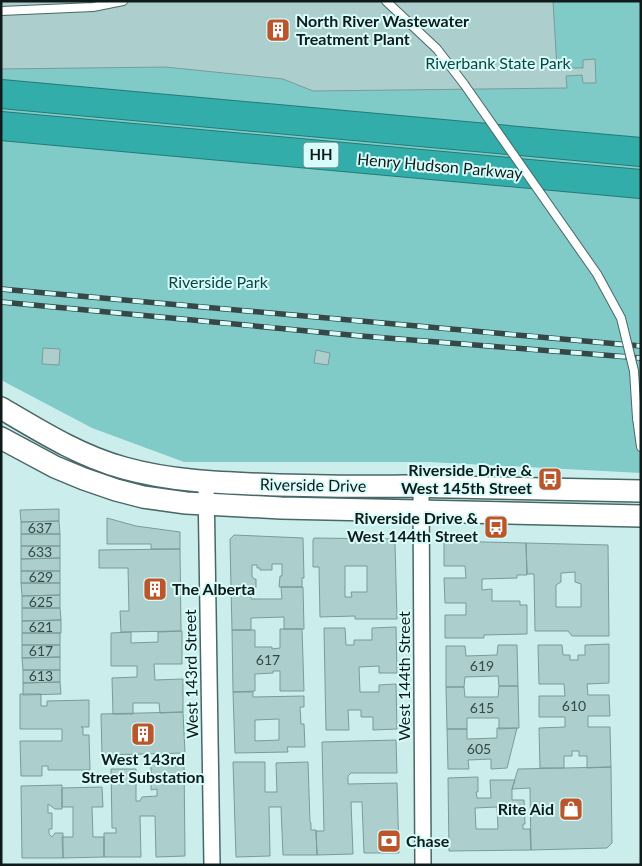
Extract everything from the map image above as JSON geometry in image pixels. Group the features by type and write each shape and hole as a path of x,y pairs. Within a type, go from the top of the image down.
{"highway":[{"name":"Henry Hudson Parkway","path":"1,94 641,152"},
{"name":"Henry Hudson Parkway","path":"1,126 641,184"}],"main road":[{"name":"Riverside Drive","path":"7,412 71,448 103,461 124,468 206,483 641,491"},
{"name":"Riverside Drive","path":"2,440 55,467 116,490 143,497 206,505 641,516"}],"street":[{"path":"2,440 7,412"},
{"name":"West 143rd Street","path":"206,483 212,865"},
{"name":"West 144th Street","path":"421,487 423,865"}],"lane":[{"path":"1,12 93,7 123,1"},
{"path":"386,1 437,49 464,84 597,274 621,318 634,371 641,447"}],"green space":[{"name":"Riverside Park","path":"1,1 641,1 641,473 429,462 184,462 92,428 1,380"}],"building":[{"name":"Riverbank State Park","path":"1,1 553,1 557,68 583,68 583,60 595,59 596,83 583,83 582,75 566,76 567,88 313,91 283,79 165,67 1,69"},
{"path":"43,348 60,349 59,365 42,364"},
{"path":"316,350 330,353 328,365 314,363"},
{"path":"59,509 59,521 21,522 20,510"},
{"path":"107,518 136,526 180,532 180,549 151,549 151,544 107,544"},
{"path":"59,521 60,534 21,534 21,522"},
{"path":"21,534 60,534 60,546 21,546"},
{"path":"234,535 303,538 304,578 302,578 302,587 279,587 280,576 282,576 282,564 272,564 272,570 260,570 260,568 257,568 257,565 252,565 252,576 256,579 256,588 231,588 230,539"},
{"path":"314,538 392,539 395,543 397,619 355,619 355,616 320,617 319,567 313,567","holes":["345,566 367,566 367,592 351,592 352,597 345,597"]},
{"path":"444,541 526,543 527,575 517,575 517,578 482,579 482,590 492,589 492,601 520,601 520,605 527,605 527,634 484,635 484,638 445,638 445,615 466,615 466,603 445,603 444,578 466,578 465,566 444,566"},
{"path":"526,543 608,545 609,636 572,636 568,631 535,631 534,574 527,574","holes":["575,572 575,582 581,584 581,607 556,607 556,585 561,582 561,573"]},
{"path":"21,546 60,546 60,558 21,559"},
{"name":"The Alberta","path":"180,549 181,631 121,632 120,611 129,611 128,568 99,568 99,550"},
{"path":"60,558 60,571 21,571 21,559"},
{"path":"21,571 60,571 60,583 21,583"},
{"path":"21,583 60,583 60,595 22,596"},
{"path":"281,587 303,587 304,629 284,629 284,617 251,618 251,630 232,630 231,588 251,588 251,599 282,599"},
{"path":"60,595 60,608 22,608 22,596"},
{"path":"22,608 60,608 61,620 22,621"},
{"path":"61,620 61,633 22,633 22,621"},
{"path":"396,627 397,673 379,673 379,666 359,667 360,692 379,692 379,685 396,684 397,729 373,730 373,717 361,717 361,710 348,710 349,730 326,730 324,628 345,628 346,645 354,645 354,640 372,640 372,628"},
{"path":"280,629 302,629 304,691 280,691 280,671 273,671 273,673 255,674 255,691 233,692 232,630 255,630 255,647 272,647 272,649 280,648"},
{"path":"182,631 182,664 154,664 155,680 183,679 183,712 160,713 159,703 133,703 133,714 113,714 112,678 137,677 137,666 111,666 111,633 131,632 131,643 158,642 158,632"},
{"path":"22,633 60,633 60,645 22,645"},
{"path":"609,644 609,683 587,684 588,695 609,695 610,716 588,716 588,727 610,727 611,767 587,768 587,756 579,756 579,751 572,751 572,756 564,756 564,768 540,768 539,728 565,727 565,717 539,717 539,696 565,696 564,684 539,684 538,645 562,645 563,655 570,655 570,660 578,660 578,655 585,655 585,645"},
{"path":"22,645 60,645 60,657 22,658"},
{"path":"498,645 517,645 518,686 499,686 498,676 465,677 464,687 446,687 446,646 465,646 466,656 497,655"},
{"path":"60,657 60,670 23,670 22,658"},
{"path":"23,670 60,670 60,682 23,683"},
{"path":"60,682 61,694 23,695 23,683"},
{"path":"499,686 518,686 519,728 499,729 498,718 467,718 467,729 447,729 446,687 464,687 465,697 498,697"},
{"path":"233,692 253,692 253,697 304,696 304,707 300,707 301,724 304,724 305,747 287,747 288,752 235,753","holes":["279,719 279,740 255,741 255,720"]},
{"path":"20,694 41,694 41,706 47,706 47,701 89,700 89,727 81,727 83,728 83,735 89,735 90,770 48,770 48,766 42,766 42,776 21,776 20,741 62,741 62,729 20,729"},
{"name":"West 143rd Street Substation","path":"183,712 185,753 102,755 101,714"},
{"path":"497,728 517,728 507,768 491,769 491,759 468,760 469,769 448,769 447,729 467,729 467,739 497,738"},
{"path":"396,740 397,773 351,773 348,776 348,784 397,783 399,853 364,853 362,802 351,802 353,854 317,855 316,831 324,831 322,742"},
{"path":"184,762 185,856 156,857 155,816 140,816 141,857 104,857 104,833 116,833 116,828 112,828 111,769 136,769 136,801 140,801 142,797 157,796 157,789 151,790 151,763"},
{"path":"233,762 265,762 265,792 277,792 276,763 308,762 310,822 311,830 316,830 317,855 283,855 281,807 269,807 270,856 236,857"},
{"name":"Rite Aid","path":"611,767 612,843 607,848 531,850 530,788 512,789 518,769"},
{"path":"478,777 477,798 491,798 490,780 515,780 512,789 512,800 524,800 525,824 523,824 523,829 530,829 531,850 449,851 448,778","holes":["497,807 498,829 476,829 475,808"]},
{"path":"62,785 62,809 55,809 48,804 48,813 52,813 52,829 49,829 49,834 52,837 55,833 63,833 63,858 22,858 21,786"},
{"path":"102,787 103,807 92,807 93,837 104,837 104,857 63,858 62,837 73,837 73,807 62,807 62,788"}],"railway":[{"path":"1,289 641,346"},
{"path":"1,302 361,336 641,358"}],"place":[{"name":"North River Wastewater Treatment Plant","path":"278,30"},
{"name":"Riverside Drive & West 145th Street","path":"550,479"},
{"name":"Riverside Drive & West 144th Street","path":"496,527"},
{"name":"The Alberta","path":"155,589"},
{"name":"West 143rd Street Substation","path":"143,734"},
{"name":"Rite Aid","path":"571,809"},
{"name":"Chase","path":"389,841"}]}
